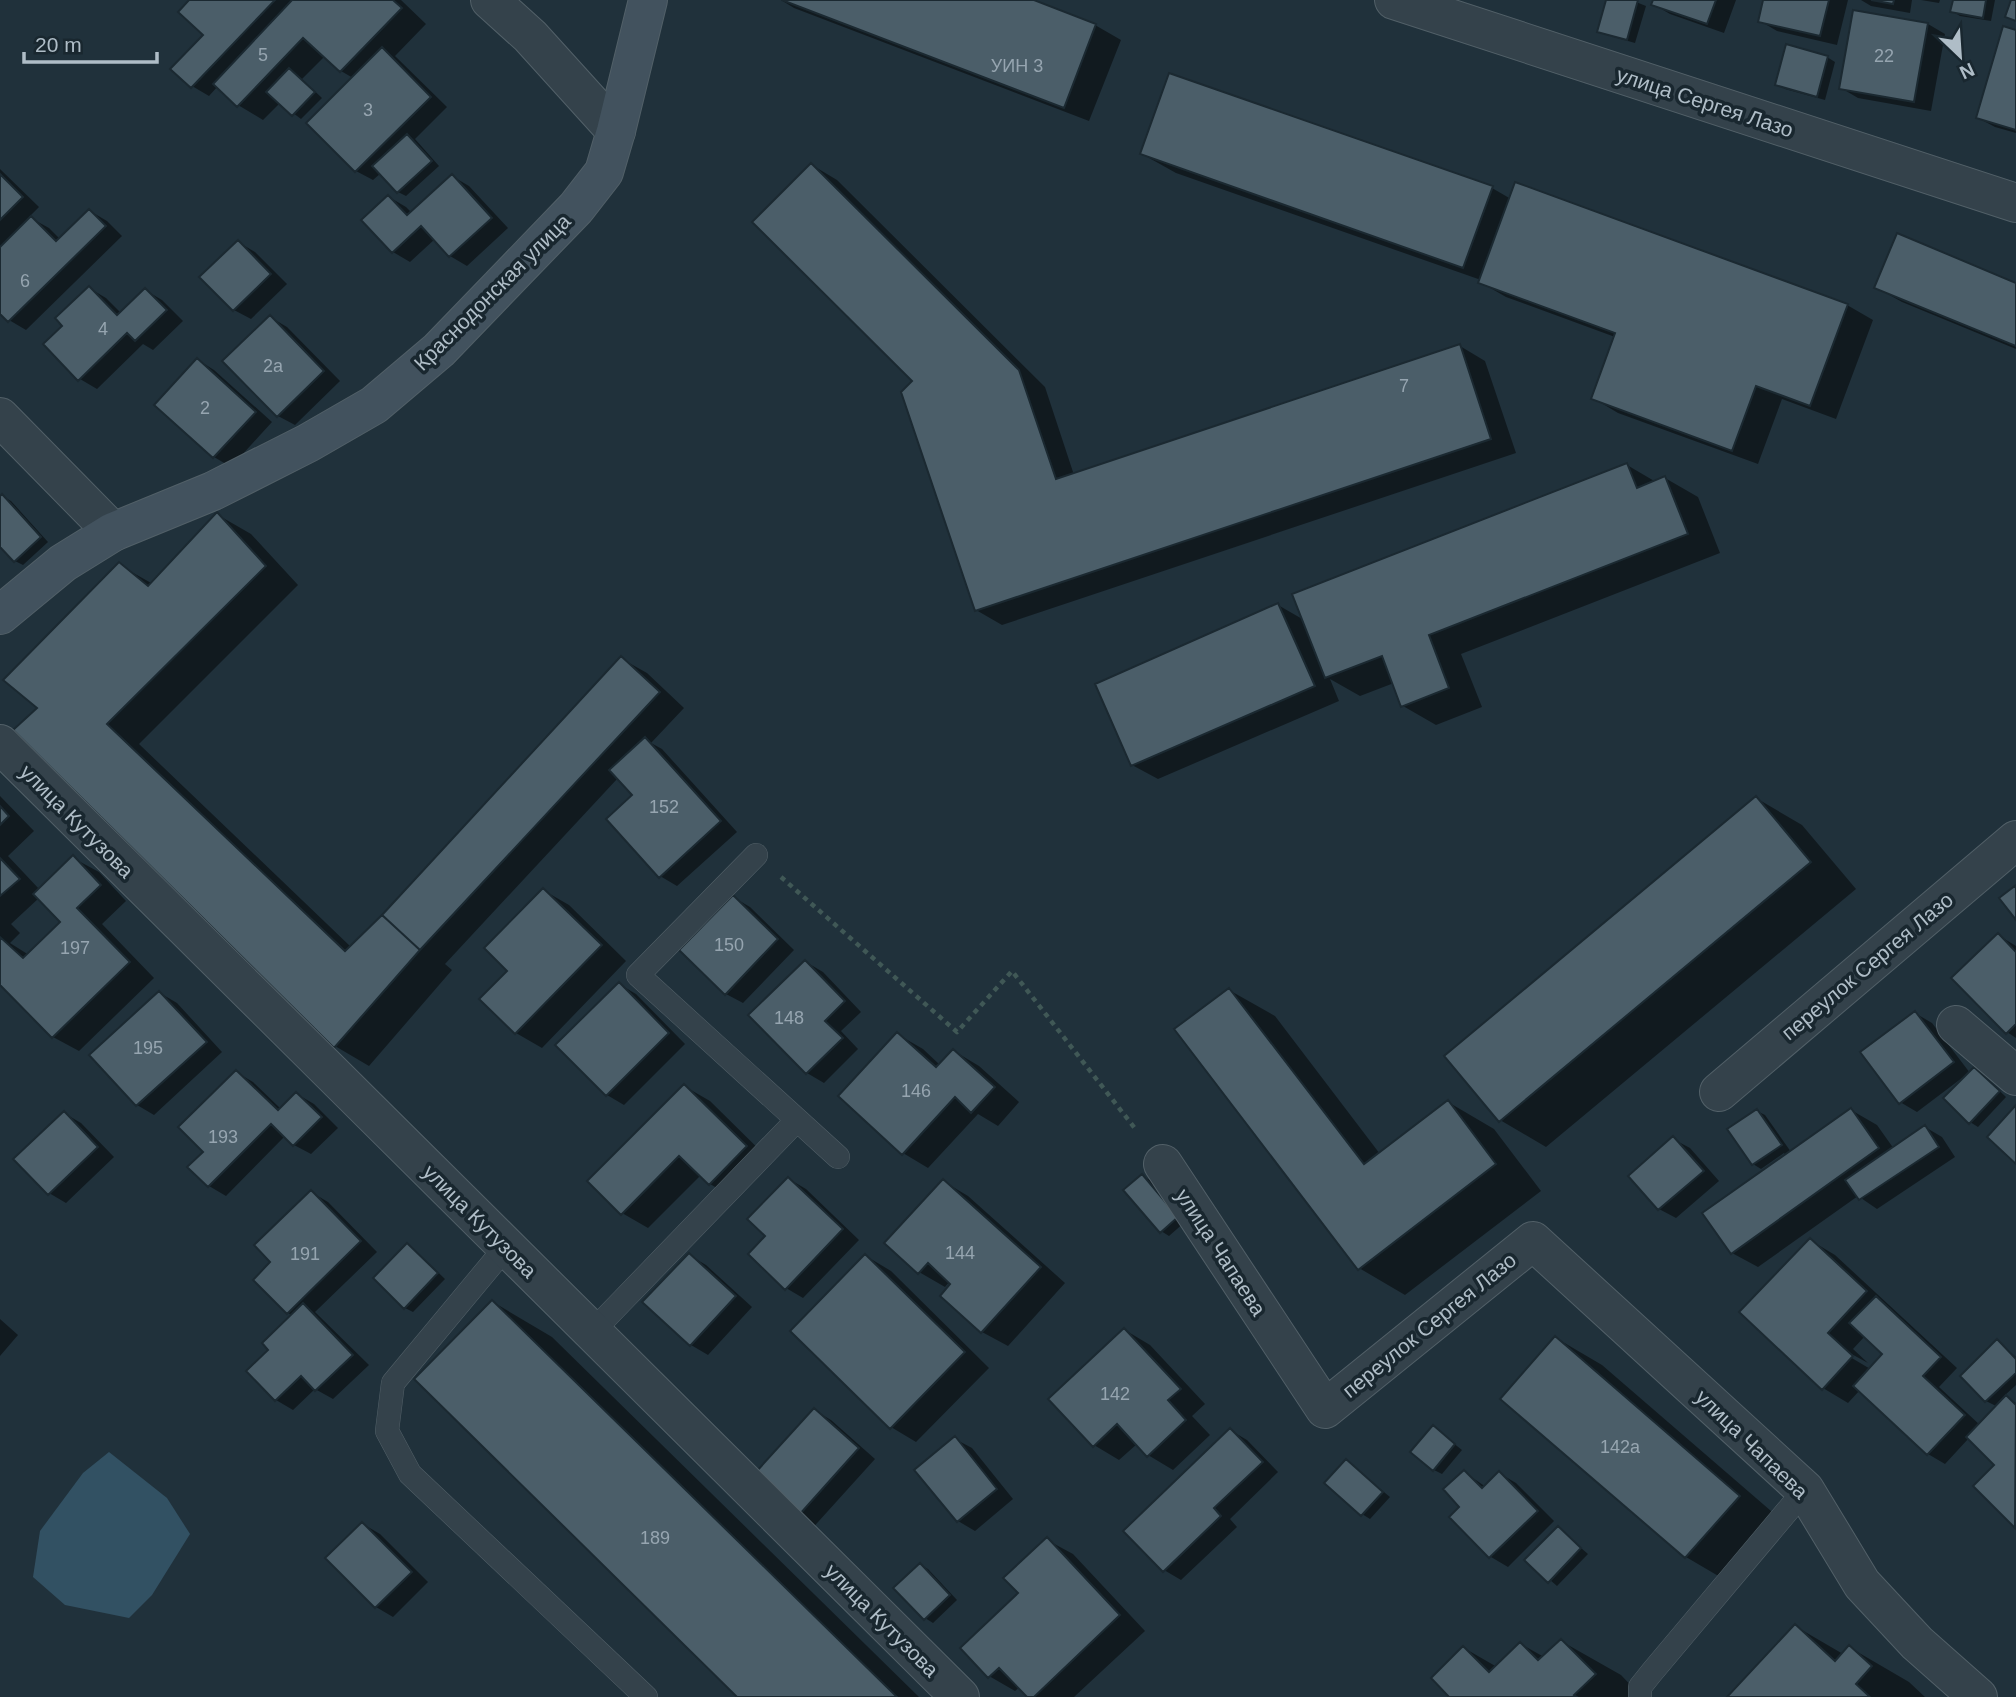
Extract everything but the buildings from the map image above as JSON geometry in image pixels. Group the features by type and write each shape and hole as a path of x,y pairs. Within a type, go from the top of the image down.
{"street":[{"path":"491,0 530,36 617,131"},
{"name":"Краснодонская улица","path":"0,615 63,563 113,532 213,491 308,443 374,405 439,351 576,208 604,172 617,131 648,0"},
{"name":"улица Сергея Лазо","path":"1394,0 2016,203"},
{"path":"0,417 113,532"},
{"name":"улица Кутузова","path":"0,744 960,1697"},
{"name":"переулок Сергея Лазо","path":"1719,1092 2016,840"},
{"path":"1956,1025 2016,1076"},
{"name":"улица Чапаева","path":"1163,1164 1325,1409"},
{"name":"переулок Сергея Лазо","path":"1325,1409 1533,1241"},
{"name":"улица Чапаева","path":"1533,1241 1805,1490 1862,1584 1917,1643 1978,1697"}],"lane":[{"path":"756,855 638,975 838,1157"},
{"path":"593,1331 797,1120"},
{"path":"506,1247 393,1383 387,1431 410,1474 646,1697"},
{"path":"1640,1697 1640,1687 1805,1490"}],"path":[{"path":"756,855 957,1032 1012,971 1163,1164"}],"water":[{"path":"109,1452 167,1498 190,1534 152,1595 129,1618 65,1605 33,1577 40,1531 83,1473"}]}
